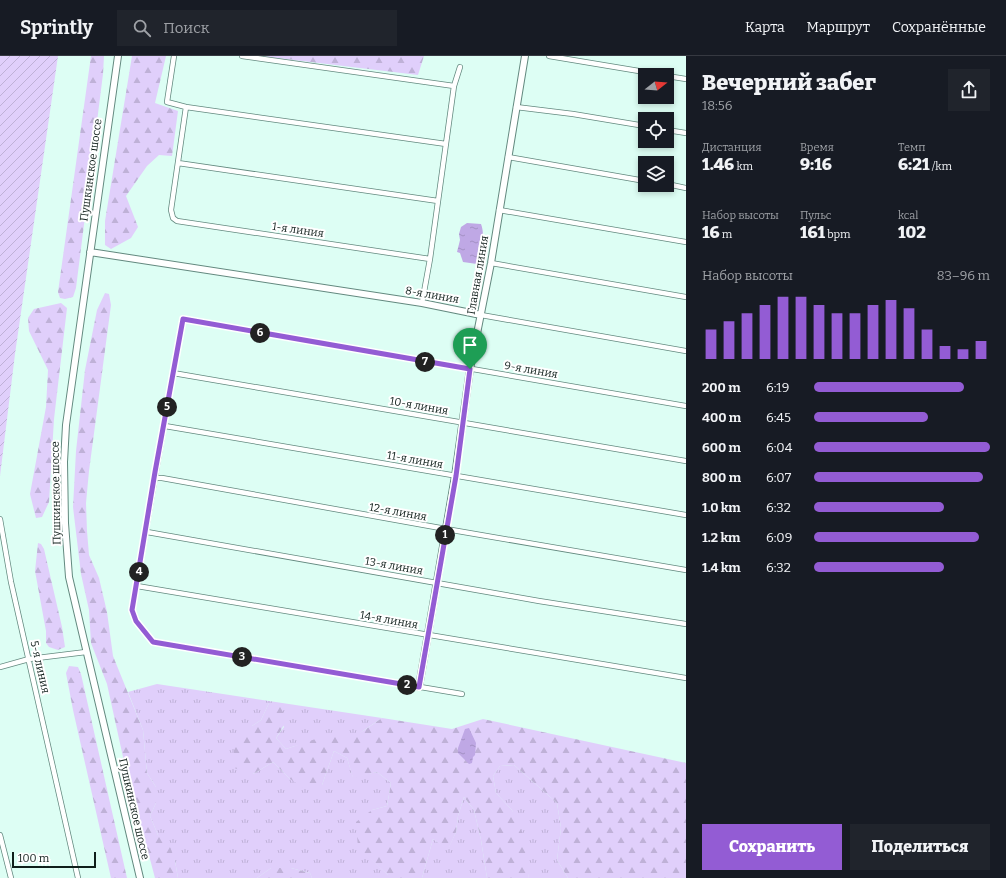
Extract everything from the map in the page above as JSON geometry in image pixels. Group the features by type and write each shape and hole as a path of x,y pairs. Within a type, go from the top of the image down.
{"street":[{"name":"Пушкинское шоссе","path":"118,56 72,378 64,462 65,523 69,577 140,878"},
{"path":"174,56 168,102 186,107 446,144"},
{"path":"242,56 454,86"},
{"name":"Главная линия","path":"419,687 456,476 470,369 491,263 525,56"},
{"path":"549,56 638,71"},
{"path":"422,303 430,259 454,86 460,67"},
{"path":"674,77 686,79"},
{"path":"186,107 178,163 438,201"},
{"path":"516,107 638,125"},
{"path":"674,131 686,133"},
{"path":"508,157 638,180"},
{"name":"1-я линия","path":"178,163 171,210 172,218 177,222 430,259"},
{"path":"674,185 686,188"},
{"path":"499,210 686,242"},
{"name":"8-я линия","path":"90,252 422,303 481,315 686,351"},
{"path":"491,263 686,296"},
{"name":"9-я линия","path":"173,373 183,319 686,406"},
{"path":"173,373 132,610 136,621 148,637 153,642 462,694"},
{"name":"10-я линия","path":"173,373 686,462"},
{"name":"11-я линия","path":"165,426 686,515"},
{"name":"12-я линия","path":"154,478 162,478 686,570"},
{"name":"5-я линия","path":"0,519 11,582 30,659 78,878"},
{"name":"13-я линия","path":"146,532 539,601 686,624"},
{"name":"14-я линия","path":"137,586 428,636 686,678"},
{"path":"0,667 30,659 86,652"},
{"path":"0,835 10,878"}],"green space":[{"path":"0,56 58,56 15,354 0,476"},
{"path":"91,56 104,56 103,74 76,288 73,297 65,299 60,298 58,292"},
{"path":"132,56 166,56 155,103 178,111 172,156 159,155 147,166 126,196 138,227 131,238 111,249 105,245 105,221"},
{"path":"261,56 424,56 418,75"},
{"path":"105,293 109,294 111,305 86,503 89,555 99,578 107,612 113,656 143,730 147,773 156,787 156,803 150,816 158,835 168,840 175,861 178,878 155,878 123,757 107,684 91,643 89,610 81,574 73,507 76,451 85,370 97,310"},
{"path":"61,303 67,308 54,419 49,502 42,517 36,518 30,494 46,407 48,370 29,331 28,318 34,309"},
{"path":"38,543 41,544 44,549 62,627 65,647 58,650 49,647 46,643 46,631 35,571"},
{"path":"69,666 78,667 81,674 127,878 111,878 73,710 66,673"},
{"path":"157,684 382,718 357,735 295,746 286,749 276,738 284,727 269,703 261,720 252,726 253,774 273,762 290,779 322,785 334,751 347,758 353,777 377,772 391,783 387,806 372,810 358,847 388,875 388,878 312,878 310,873 291,868 271,868 257,878 178,878 175,861 158,835 150,816 156,803 156,787 147,773 143,730 128,692"},
{"path":"269,703 280,704 282,709 284,725 276,738 286,749 336,732 349,735 355,734 366,729 382,718 452,729 483,719 686,763 686,878 568,878 557,860 561,828 557,803 514,765 500,766 493,776 496,793 512,810 523,834 529,878 487,878 481,840 474,810 464,797 458,816 456,832 448,850 433,839 422,878 388,878 388,875 358,848 356,822 372,810 387,806 391,783 377,772 353,778 347,758 334,751 322,785 307,790 290,779 273,762 253,774 234,768 234,747 252,726 261,720"},
{"path":"514,765 557,803 561,828 557,860 568,878 529,878 512,810 496,793 493,776 500,766"},
{"path":"464,797 474,810 481,840 487,878 422,878 433,839 448,849 456,832 458,816"},
{"path":"271,868 291,868 310,873 312,878 257,878"}],"water":[{"path":"467,223 481,224 482,228 482,250 477,264 463,262 460,253 457,252 461,227"},
{"path":"469,728 476,743 475,755 472,763 469,764 458,753 458,748 465,729"}],"route":[{"path":"183,319 470,369 456,476 419,687 153,642 148,637 136,621 132,610 183,319"}]}
